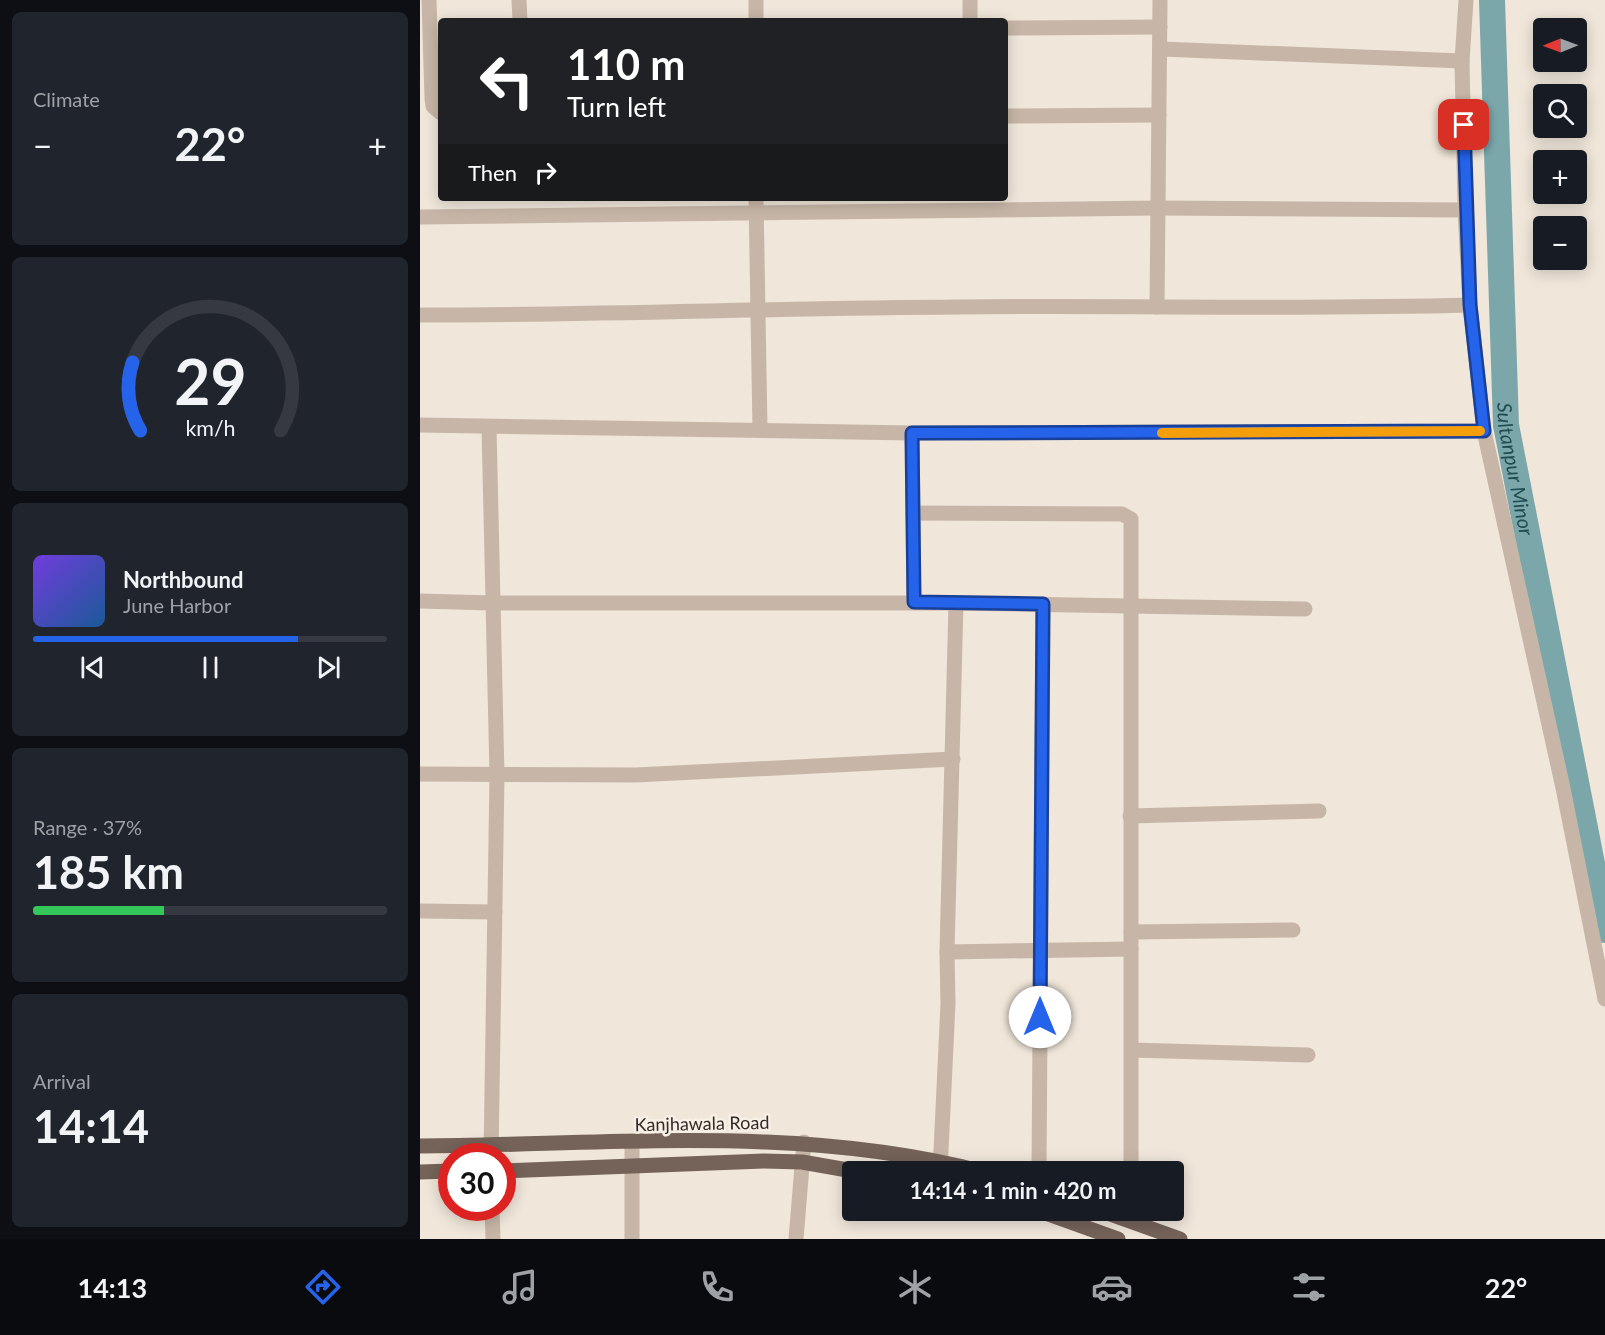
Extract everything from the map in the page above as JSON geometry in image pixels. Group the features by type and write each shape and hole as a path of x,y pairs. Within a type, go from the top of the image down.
{"main road":[{"path":"699,1142 699,1164"},
{"name":"Kanjhawala Road","path":"516,1150 632,1143 804,1142 912,1161"},
{"name":"Kanjhawala Road","path":"420,1146 438,1147"},
{"path":"516,1171 764,1161 802,1162 842,1169"},
{"path":"420,1172 438,1171"},
{"path":"1068,1221 1118,1239"},
{"path":"1142,1221 1180,1239"}],"street":[{"path":"429,0 432,98 433,106 438,110"},
{"path":"519,0 520,18"},
{"path":"756,0 756,18"},
{"path":"970,0 970,18"},
{"path":"1156,307 1160,0"},
{"path":"1466,0 1462,61 1465,210 1470,305 1484,431 1563,788 1605,999"},
{"path":"1008,28 1160,27"},
{"path":"1161,49 1462,61"},
{"path":"1008,116 1158,115"},
{"path":"420,217 756,205 1465,210"},
{"path":"756,205 760,430"},
{"path":"420,315 759,312 957,307 1341,309 1470,305"},
{"path":"420,424 912,433 1484,431"},
{"path":"489,427 497,775 491,1143"},
{"path":"912,433 914,602"},
{"path":"913,513 1126,514 1132,523 1131,1161"},
{"path":"420,601 492,603 914,602 1305,609"},
{"path":"941,1161 948,1004 947,952 956,603"},
{"path":"1039,1161 1043,604"},
{"path":"420,774 636,775 953,759"},
{"path":"1130,816 1319,812"},
{"path":"420,912 495,912"},
{"path":"1131,932 1293,930"},
{"path":"947,952 1131,949"},
{"path":"1132,1050 1308,1054"},
{"path":"796,1239 804,1142"},
{"path":"632,1143 632,1239"},
{"path":"492,1221 493,1239"}],"waterway":[{"name":"Sultanpur Minor","path":"1492,0 1506,425 1605,930"}],"slow traffic":[{"path":"1162,433 1480,431"}],"route":[{"path":"1040,1017 1043,604 914,602 912,433 1484,431 1470,305 1465,210 1464,125"}]}
